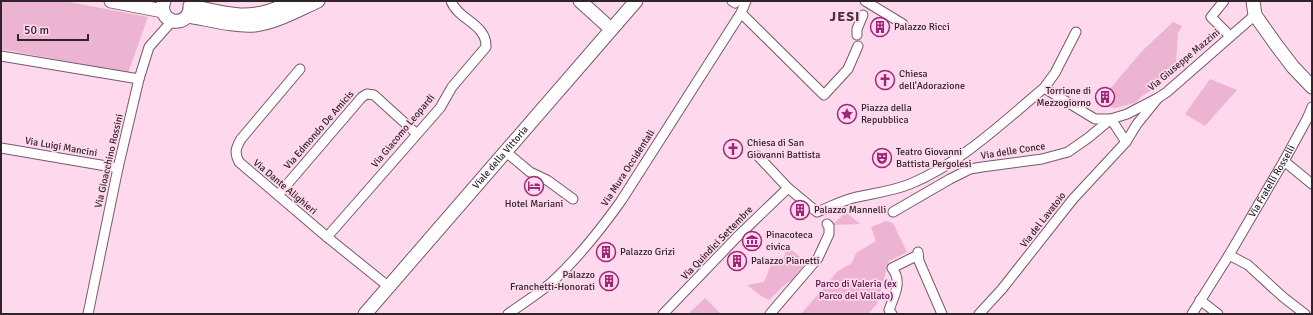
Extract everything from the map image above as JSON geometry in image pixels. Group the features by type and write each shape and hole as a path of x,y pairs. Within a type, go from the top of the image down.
{"street":[{"path":"111,1 163,6 165,15 172,20 180,21 189,7"},
{"path":"189,7 239,15 269,11 294,1"},
{"path":"189,7 239,25 254,25 272,21 318,1"},
{"name":"Via Giacomo Leopardi","path":"327,237 440,108 452,87 486,47 483,33 454,7 451,1"},
{"path":"580,1 611,29"},
{"name":"Viale della Vittoria","path":"365,314 636,1"},
{"name":"Via Mura Occidentali","path":"508,314 552,281 589,243 608,219 741,13 746,1"},
{"path":"1224,1 1211,17 1230,36"},
{"path":"1252,1 1255,15 1293,68 1312,87"},
{"path":"857,36 857,29 867,6 903,24"},
{"path":"741,13 824,95 848,69 858,46"},
{"name":"Via Giuseppe Mazzini","path":"1044,88 1095,118 1111,119 1127,114 1158,98 1192,71 1255,15"},
{"name":"Via Gioacchino Rossini","path":"88,314 118,168 139,79 149,47 172,20"},
{"path":"824,220 841,201 894,190 953,162 1044,88 1058,67 1076,32"},
{"path":"1,56 139,79"},
{"path":"1293,68 1303,73 1312,74"},
{"name":"Via Dante Alighieri","path":"300,69 241,139 236,148 235,154 239,162 327,237 389,287"},
{"name":"Via Edmondo De Amicis","path":"278,195 362,97 367,94 374,95 417,134"},
{"name":"Via del Lavatoio","path":"979,314 1002,289 1073,198 1126,142 1137,124 1158,98"},
{"name":"Via Fratelli Rosselli","path":"1192,314 1230,255 1284,161 1312,107"},
{"path":"1111,119 1126,142"},
{"name":"Via delle Conce","path":"893,212 950,179 970,170 1042,159 1068,152 1111,119"},
{"name":"Via Luigi Mancini","path":"1,148 118,168"},
{"path":"506,152 530,172 547,180 573,199"},
{"path":"758,156 788,188 824,220 829,234 818,258 770,314"},
{"path":"1284,161 1312,184"},
{"name":"Via Quindici Settembre","path":"663,314 737,237 788,188"},
{"path":"892,314 889,310 898,284 896,272 892,268 918,253 919,261 942,314"},
{"path":"1230,255 1248,265 1283,297 1305,314"},
{"path":"1200,300 1218,314"}],"green space":[{"path":"1,1 64,1 148,17 128,73 1,49"},
{"path":"1173,22 1182,26 1178,33 1176,63 1173,70 1135,103 1115,108 1108,107 1112,104 1113,99 1109,90 1142,51"},
{"path":"1210,79 1237,90 1205,126 1185,114"},
{"path":"846,212 860,224 832,225"},
{"name":"Parco di Valeria (ex Parco del Vallato)","path":"886,221 893,223 907,252 889,261 877,304 868,314 801,314 838,271 852,263 856,253 876,241 871,227"},
{"path":"787,246 799,256 803,266 792,281 784,286 769,300 761,296 747,285 764,282 771,266 782,260"},
{"path":"705,298 721,314 688,314"}],"place":[{"name":"Palazzo Ricci","path":"880,27"},
{"name":"Chiesa dell'Adorazione","path":"885,80"},
{"name":"Torrione di Mezzogiorno","path":"1105,97"},
{"name":"Piazza della Repubblica","path":"847,114"},
{"name":"Chiesa di San Giovanni Battista","path":"733,149"},
{"name":"Teatro Giovanni Battista Pergolesi","path":"882,158"},
{"name":"Hotel Mariani","path":"534,186"},
{"name":"Palazzo Mannelli","path":"800,210"},
{"name":"Pinacoteca civica","path":"752,241"},
{"name":"Palazzo Grizi","path":"606,252"},
{"name":"Palazzo Pianetti","path":"737,261"},
{"name":"Palazzo Franchetti-Honorati","path":"609,281"}],"district":[{"name":"JESI","path":"845,16"}]}
